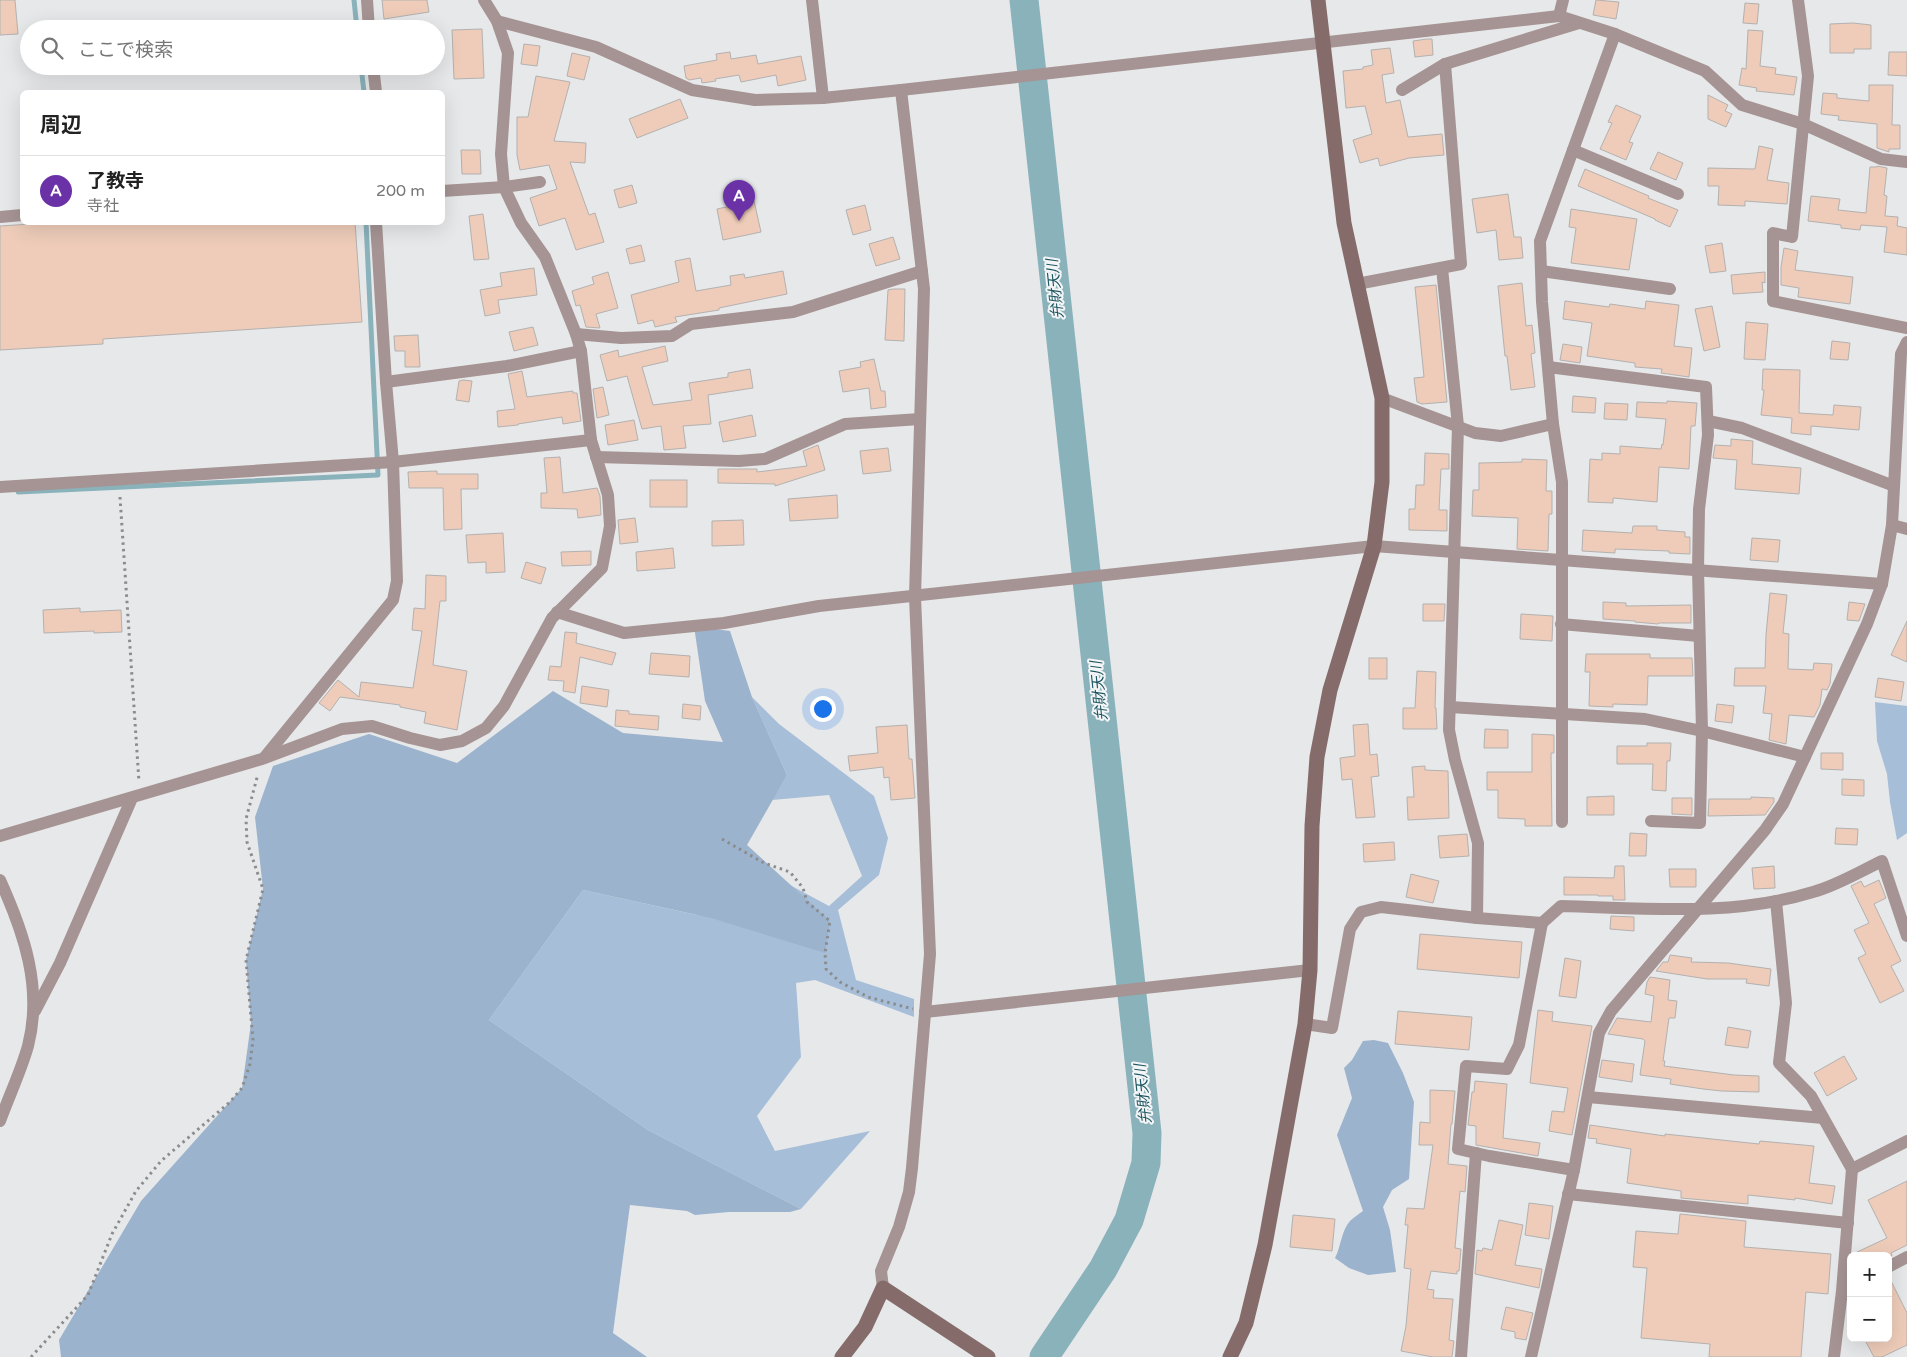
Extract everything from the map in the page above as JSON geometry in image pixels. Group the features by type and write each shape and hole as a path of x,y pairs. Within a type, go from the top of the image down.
{"street":[{"path":"367,0 368,20"},
{"path":"0,836 262,759 342,729 372,726 440,745 462,741 486,728 504,706 550,622 602,568 610,526 608,495 591,440 581,351 545,258 521,223 504,187 501,154 508,53 497,21 484,0"},
{"path":"812,0 823,98"},
{"path":"1230,1357 1246,1323 1265,1245 1305,1024 1310,970 1312,826 1317,757 1330,690 1374,546 1382,482 1382,398 1344,223 1318,0"},
{"path":"1559,16 1563,0"},
{"path":"1798,0 1808,76 1792,237 1773,233 1772,302 1907,328"},
{"path":"497,21 596,47 692,90 755,100 823,98 901,90 1559,16 1615,34 1705,71 1742,105 1803,124 1881,159 1907,162"},
{"path":"1402,90 1446,64 1579,23"},
{"path":"1562,822 1562,482 1553,424 1542,302 1540,241 1615,34"},
{"path":"1357,284 1461,264 1446,64"},
{"path":"374,75 376,90"},
{"path":"842,1357 865,1327 883,1288 881,1271 899,1226 909,1192 930,954 915,597 924,289 901,90"},
{"path":"1573,150 1678,194"},
{"path":"445,191 504,187 540,182"},
{"path":"0,217 20,215"},
{"path":"262,759 393,600 398,580 393,462 376,225"},
{"path":"1442,268 1458,426 1449,730 1454,760 1478,843 1477,918"},
{"path":"576,334 621,338 672,336 691,324 793,312 922,271"},
{"path":"1541,271 1670,289"},
{"path":"1532,1357 1574,1170 1599,1034 1611,1010 1765,830 1783,804 1867,624 1882,584 1892,525 1901,354 1907,342"},
{"path":"386,382 507,366 581,351"},
{"path":"1548,367 1706,387 1708,435 1699,509 1698,570 1702,730 1700,822 1651,821"},
{"path":"1382,398 1475,433 1501,436 1553,424"},
{"path":"596,458 765,459 845,424 920,419"},
{"path":"1708,421 1742,428 1894,486"},
{"path":"0,487 393,462 591,440"},
{"path":"1892,525 1907,529"},
{"path":"558,612 624,633 724,622 819,606 1374,546 1882,584"},
{"path":"1562,624 1699,636"},
{"path":"1450,707 1645,719 1702,730 1805,757"},
{"path":"34,1013 60,963 136,797"},
{"path":"1574,1170 1458,1149 1466,1066 1507,1069 1519,1044 1542,923 1561,906 1698,910 1754,906 1814,892 1882,861 1907,936"},
{"path":"0,880 27,948 34,983 34,1013 28,1046 0,1121"},
{"path":"1776,901 1786,1004 1779,1063 1811,1096 1852,1169 1846,1288 1834,1357"},
{"path":"1305,1024 1332,1028 1350,929 1361,912 1381,907 1542,923"},
{"path":"925,1012 1310,970"},
{"path":"1588,1097 1823,1118"},
{"path":"1852,1169 1907,1141"},
{"path":"1461,1357 1476,1153"},
{"path":"1568,1194 1848,1223"},
{"path":"1892,1265 1907,1257"},
{"path":"883,1288 988,1357"}],"path":[{"path":"120,497 136,797"},
{"path":"31,1357 88,1295 112,1234 136,1191 160,1161 230,1102 242,1088 250,1064 253,1040 246,960 263,889 248,842 246,819 262,759"},
{"path":"722,839 764,863 790,872 802,888 807,902 830,921 825,953 826,969 840,982 868,997 925,1012"}],"shaded area":[{"path":"694,626 730,631 752,697 787,775 747,845 830,921 825,953 711,918 583,890 489,1020 648,1130 801,1209 790,1212 729,1212 695,1215 687,1211 630,1205 613,1333 647,1357 61,1357 59,1340 141,1201 242,1088 251,1023 246,960 263,889 255,817 273,766 369,734 457,763 553,691 623,733 723,742 705,701"},
{"path":"752,697 779,724 874,796 888,838 879,875 838,910 856,980 914,999 914,1017 815,980 796,983 801,1057 757,1116 775,1151 870,1131 801,1209 648,1130 489,1020 583,890 697,915 721,848 829,906 862,876 829,795 772,800 787,775"},
{"path":"1875,702 1907,706 1907,833 1897,840 1887,774 1877,741"},
{"path":"1374,1040 1388,1043 1403,1073 1414,1102 1409,1179 1392,1190 1383,1207 1390,1230 1396,1272 1368,1275 1349,1268 1335,1258 1347,1225 1363,1211 1337,1135 1352,1098 1344,1068 1352,1060 1363,1041"}],"building":[{"path":"0,0 15,0 18,34 0,35"},
{"path":"382,0 427,0 429,12 384,19"},
{"path":"1596,0 1619,2 1616,19 1593,15"},
{"path":"1745,3 1759,4 1757,24 1743,23"},
{"path":"1853,23 1871,25 1871,49 1854,49 1854,53 1830,53 1830,24"},
{"path":"482,29 484,78 454,79 452,30"},
{"path":"1748,30 1763,31 1760,66 1776,68 1775,74 1797,77 1794,95 1756,91 1757,88 1739,85 1742,68 1746,69"},
{"path":"1432,39 1433,55 1415,57 1413,41"},
{"path":"524,44 540,46 537,66 521,64"},
{"path":"1390,48 1394,73 1382,75 1386,103 1400,100 1408,137 1442,134 1444,155 1409,158 1380,166 1378,158 1360,163 1353,140 1372,134 1365,106 1346,108 1343,71 1363,69 1363,67 1373,65 1371,50"},
{"path":"730,52 731,59 756,55 758,64 801,56 806,80 778,86 776,75 741,82 739,75 702,83 701,78 689,80 686,78 684,66 717,60 716,54"},
{"path":"1889,52 1907,52 1907,76 1888,75"},
{"path":"572,53 590,57 584,80 567,76"},
{"path":"536,76 570,82 554,141 586,143 585,163 570,162 589,215 595,213 604,242 576,250 565,218 539,226 530,198 557,189 549,165 520,170 517,155 517,117 528,117"},
{"path":"1869,85 1893,85 1892,125 1900,125 1900,149 1889,149 1889,152 1877,148 1877,124 1838,120 1839,116 1821,114 1823,93 1837,94 1837,98 1869,101"},
{"path":"1708,95 1728,105 1725,111 1732,114 1726,127 1708,119"},
{"path":"680,99 688,118 637,138 629,119"},
{"path":"1616,105 1641,116 1629,142 1633,143 1626,160 1600,149 1612,123 1608,122"},
{"path":"1759,146 1773,149 1767,180 1789,183 1787,204 1745,201 1745,206 1718,205 1719,186 1708,186 1708,168 1755,169"},
{"path":"461,150 480,150 481,174 462,174"},
{"path":"1658,152 1683,163 1676,180 1650,169"},
{"path":"1870,167 1887,168 1884,195 1887,196 1885,216 1898,217 1897,226 1907,228 1907,255 1884,252 1887,227 1861,225 1860,230 1841,228 1841,225 1808,221 1811,196 1840,199 1838,210 1866,213"},
{"path":"1585,169 1678,210 1670,227 1578,186"},
{"path":"632,185 637,203 619,208 614,190"},
{"path":"1508,194 1514,237 1521,237 1523,258 1499,260 1496,230 1477,233 1472,199"},
{"path":"754,201 761,232 723,240 717,209"},
{"path":"865,205 871,230 853,235 846,210"},
{"path":"1571,209 1637,219 1629,270 1571,263 1576,228 1569,227"},
{"path":"483,214 489,259 474,260 469,216"},
{"path":"355,225 362,322 103,339 103,344 0,350 0,226"},
{"path":"893,237 900,259 876,266 869,244"},
{"path":"1722,243 1726,271 1710,273 1705,246"},
{"path":"641,245 645,261 630,264 626,249"},
{"path":"1784,248 1798,251 1795,270 1853,277 1850,304 1798,297 1799,288 1781,285"},
{"path":"690,258 696,291 731,285 730,276 744,274 745,278 783,271 787,294 719,308 719,310 675,317 677,322 655,327 653,320 638,324 631,295 679,282 675,261"},
{"path":"534,268 537,295 498,300 500,313 485,316 480,290 502,286 500,273"},
{"path":"608,272 618,308 596,314 600,328 586,327 580,305 576,306 572,291 594,284 592,277"},
{"path":"1765,272 1765,283 1762,282 1763,292 1733,294 1731,275"},
{"path":"1522,283 1526,326 1532,325 1535,353 1531,354 1535,387 1511,390 1507,356 1505,356 1498,286"},
{"path":"1436,285 1447,402 1422,404 1417,402 1414,378 1424,377 1415,287"},
{"path":"905,289 904,341 885,340 888,290"},
{"path":"1565,301 1609,307 1610,304 1645,309 1646,301 1679,305 1674,346 1692,348 1689,377 1661,373 1662,369 1635,367 1635,363 1587,356 1592,323 1563,319"},
{"path":"1712,306 1720,347 1704,351 1695,309"},
{"path":"1746,322 1768,324 1765,360 1744,359"},
{"path":"533,327 538,345 514,351 509,332"},
{"path":"418,335 420,367 405,367 405,351 395,351 394,336"},
{"path":"1832,341 1850,343 1848,360 1830,359"},
{"path":"1563,344 1582,347 1580,363 1560,360"},
{"path":"665,346 668,361 642,367 653,405 692,400 689,383 728,377 728,373 750,369 753,388 708,395 711,424 683,426 686,448 664,450 661,426 642,429 627,376 607,381 600,355 618,350 619,357"},
{"path":"874,359 881,391 885,391 886,407 871,409 869,388 843,392 839,371 861,367 860,362"},
{"path":"1763,369 1800,370 1799,413 1833,415 1834,405 1861,407 1859,430 1811,426 1811,435 1791,433 1792,418 1761,415 1764,390 1762,390"},
{"path":"522,371 527,397 573,391 573,393 577,393 581,421 563,424 562,417 498,427 497,411 515,409 508,374"},
{"path":"459,381 472,381 469,402 456,400"},
{"path":"603,387 609,415 597,418 593,389"},
{"path":"1573,396 1596,398 1595,413 1572,412"},
{"path":"1667,401 1697,403 1695,426 1691,426 1689,469 1659,467 1657,502 1613,498 1613,503 1588,502 1590,459 1602,460 1602,453 1620,454 1620,446 1661,449 1666,419 1636,417 1637,402 1667,403"},
{"path":"1605,403 1628,404 1627,420 1604,419"},
{"path":"752,415 756,436 723,442 719,422"},
{"path":"634,420 638,440 608,445 605,425"},
{"path":"1731,439 1753,441 1752,464 1801,468 1799,494 1735,489 1737,460 1713,458 1715,445 1731,446"},
{"path":"818,445 825,470 775,486 775,484 718,483 718,469 757,469 757,472 807,466 803,451"},
{"path":"888,448 891,471 863,474 860,451"},
{"path":"1425,453 1449,454 1449,469 1441,469 1439,510 1447,510 1447,531 1409,530 1409,509 1415,509 1416,485 1424,485"},
{"path":"560,457 563,493 597,488 600,496 601,515 578,518 577,509 541,508 541,493 547,493 544,458"},
{"path":"1522,459 1547,460 1546,491 1552,491 1552,514 1549,514 1548,551 1517,549 1518,518 1472,516 1473,490 1479,490 1479,463 1522,462"},
{"path":"437,471 437,474 478,474 478,489 461,489 462,529 444,530 443,488 409,488 408,472"},
{"path":"650,480 687,480 687,507 650,507"},
{"path":"837,495 838,518 790,521 788,499"},
{"path":"635,518 638,542 620,544 618,520"},
{"path":"743,520 744,545 712,546 712,521"},
{"path":"1633,526 1657,526 1657,530 1685,532 1685,537 1690,537 1690,554 1669,553 1669,551 1615,549 1615,553 1582,551 1583,530 1632,533"},
{"path":"503,533 505,572 486,573 486,562 468,563 466,535"},
{"path":"1752,538 1780,540 1778,562 1750,560"},
{"path":"673,548 675,568 637,571 636,552"},
{"path":"591,551 591,565 562,566 561,552"},
{"path":"526,562 546,568 541,584 521,578"},
{"path":"426,575 446,576 446,601 440,601 433,665 467,671 457,730 424,723 426,712 400,707 400,705 340,697 330,711 319,703 338,680 359,697 361,682 413,688 422,631 412,630 414,608 425,609"},
{"path":"1770,593 1787,595 1783,633 1789,634 1788,669 1813,670 1814,663 1832,664 1830,684 1827,690 1822,689 1820,705 1814,717 1789,715 1786,744 1769,740 1772,714 1763,713 1766,686 1734,686 1735,668 1765,668"},
{"path":"1603,602 1626,603 1626,606 1691,605 1691,623 1658,624 1603,619"},
{"path":"1849,602 1865,604 1859,621 1847,620"},
{"path":"1423,604 1445,604 1444,621 1423,621"},
{"path":"80,608 80,612 121,610 122,632 44,633 43,610"},
{"path":"1521,614 1553,616 1552,641 1520,639"},
{"path":"1907,621 1907,662 1891,655"},
{"path":"565,632 577,633 576,643 616,653 612,665 580,657 575,693 563,691 564,681 548,680 550,666 561,667"},
{"path":"651,653 690,656 689,677 649,674"},
{"path":"1586,654 1650,654 1650,658 1692,658 1693,676 1648,676 1647,705 1613,704 1613,707 1589,706 1590,672 1585,672"},
{"path":"1369,658 1387,658 1387,679 1369,679"},
{"path":"1417,671 1436,672 1435,708 1437,729 1403,729 1403,708 1415,708"},
{"path":"1878,678 1904,682 1901,701 1875,697"},
{"path":"582,686 609,690 607,707 580,703"},
{"path":"683,704 701,706 700,720 682,718"},
{"path":"1717,704 1734,706 1732,723 1715,721"},
{"path":"616,710 629,711 629,714 659,716 658,730 615,726"},
{"path":"1368,724 1370,755 1377,754 1379,776 1371,777 1375,817 1356,818 1352,779 1342,780 1340,758 1355,756 1353,725"},
{"path":"907,725 909,759 912,759 915,798 891,800 889,777 884,778 883,767 850,771 848,756 878,753 876,727"},
{"path":"1485,729 1508,730 1508,748 1484,748"},
{"path":"1532,734 1554,735 1554,753 1551,753 1552,826 1525,826 1525,819 1498,818 1498,790 1487,790 1487,772 1532,772"},
{"path":"1647,743 1671,743 1670,761 1667,761 1666,791 1652,790 1653,764 1617,764 1617,746 1647,746"},
{"path":"1821,753 1843,753 1843,770 1821,769"},
{"path":"1425,766 1425,770 1448,771 1449,818 1408,820 1407,797 1414,797 1412,767"},
{"path":"1842,779 1864,780 1864,796 1842,795"},
{"path":"1614,796 1614,815 1587,815 1587,797"},
{"path":"1751,797 1774,798 1774,802 1765,815 1708,816 1709,799 1751,799"},
{"path":"1672,798 1692,798 1692,815 1672,814"},
{"path":"1836,828 1858,829 1857,845 1835,844"},
{"path":"1630,833 1647,834 1646,856 1629,856"},
{"path":"1467,834 1469,856 1440,858 1438,836"},
{"path":"1394,842 1395,860 1364,862 1363,844"},
{"path":"1615,866 1624,866 1625,900 1613,900 1613,896 1564,895 1564,877 1614,878"},
{"path":"1774,866 1775,888 1754,889 1752,868"},
{"path":"1669,869 1696,869 1696,887 1670,887"},
{"path":"1411,874 1439,881 1433,903 1406,897"},
{"path":"1879,880 1886,898 1874,904 1901,961 1891,966 1904,991 1880,1003 1858,958 1866,954 1854,930 1869,923 1851,886 1861,881 1864,887"},
{"path":"1611,916 1634,917 1634,931 1610,929"},
{"path":"1420,934 1522,942 1519,978 1417,969"},
{"path":"1670,955 1692,958 1691,962 1728,963 1771,969 1769,986 1746,983 1747,979 1707,979 1656,971 1663,962 1668,962"},
{"path":"1565,958 1581,961 1576,998 1559,996"},
{"path":"1650,977 1670,980 1668,1000 1677,1001 1675,1018 1669,1018 1663,1061 1665,1061 1664,1066 1734,1075 1759,1076 1759,1092 1703,1089 1670,1084 1671,1079 1640,1075 1645,1041 1643,1039 1608,1034 1617,1018 1651,1022 1654,996 1645,994"},
{"path":"1538,1010 1553,1012 1552,1021 1592,1026 1572,1135 1549,1131 1552,1111 1564,1112 1568,1088 1530,1083"},
{"path":"1398,1011 1472,1017 1469,1050 1395,1044"},
{"path":"1728,1027 1751,1031 1748,1048 1725,1045"},
{"path":"1844,1056 1857,1079 1827,1096 1814,1073"},
{"path":"1602,1060 1634,1064 1632,1082 1599,1077"},
{"path":"1475,1081 1507,1084 1503,1138 1540,1143 1538,1156 1476,1145 1476,1126 1468,1125"},
{"path":"1430,1090 1455,1091 1448,1164 1467,1166 1465,1192 1460,1191 1455,1248 1461,1249 1459,1271 1457,1271 1457,1274 1431,1271 1427,1289 1434,1290 1433,1298 1453,1299 1449,1340 1454,1341 1452,1357 1433,1357 1401,1351 1406,1326 1411,1269 1404,1268 1408,1225 1405,1225 1407,1208 1424,1209 1433,1145 1419,1145 1420,1122 1430,1123"},
{"path":"1590,1125 1665,1136 1665,1134 1759,1144 1760,1141 1814,1146 1809,1183 1835,1186 1832,1204 1795,1198 1795,1200 1748,1195 1748,1204 1681,1198 1681,1191 1627,1183 1631,1149 1596,1143 1597,1139 1588,1138"},
{"path":"1907,1181 1907,1245 1892,1252 1857,1252 1887,1238 1868,1200"},
{"path":"1529,1203 1553,1206 1549,1239 1525,1235"},
{"path":"1680,1214 1746,1221 1744,1247 1831,1254 1828,1294 1806,1292 1801,1357 1709,1357 1710,1344 1641,1338 1647,1268 1633,1267 1636,1231 1678,1234"},
{"path":"1293,1215 1335,1219 1332,1251 1290,1247"},
{"path":"1499,1220 1523,1225 1515,1265 1542,1269 1539,1288 1475,1274 1477,1250 1482,1251 1483,1248 1492,1250"},
{"path":"1892,1283 1907,1313 1907,1345 1882,1357 1874,1357 1866,1342 1892,1342"},
{"path":"1506,1307 1533,1313 1526,1340 1515,1338 1515,1332 1501,1329"}],"waterway":[{"path":"354,0 356,20"},
{"name":"弁財天川","path":"1024,0 1147,1133 1146,1163 1129,1220 1103,1269 1044,1357"},
{"path":"362,75 364,90"},
{"path":"18,492 378,475 366,225"}],"place":[{"name":"了教寺","path":"739,221"}]}
